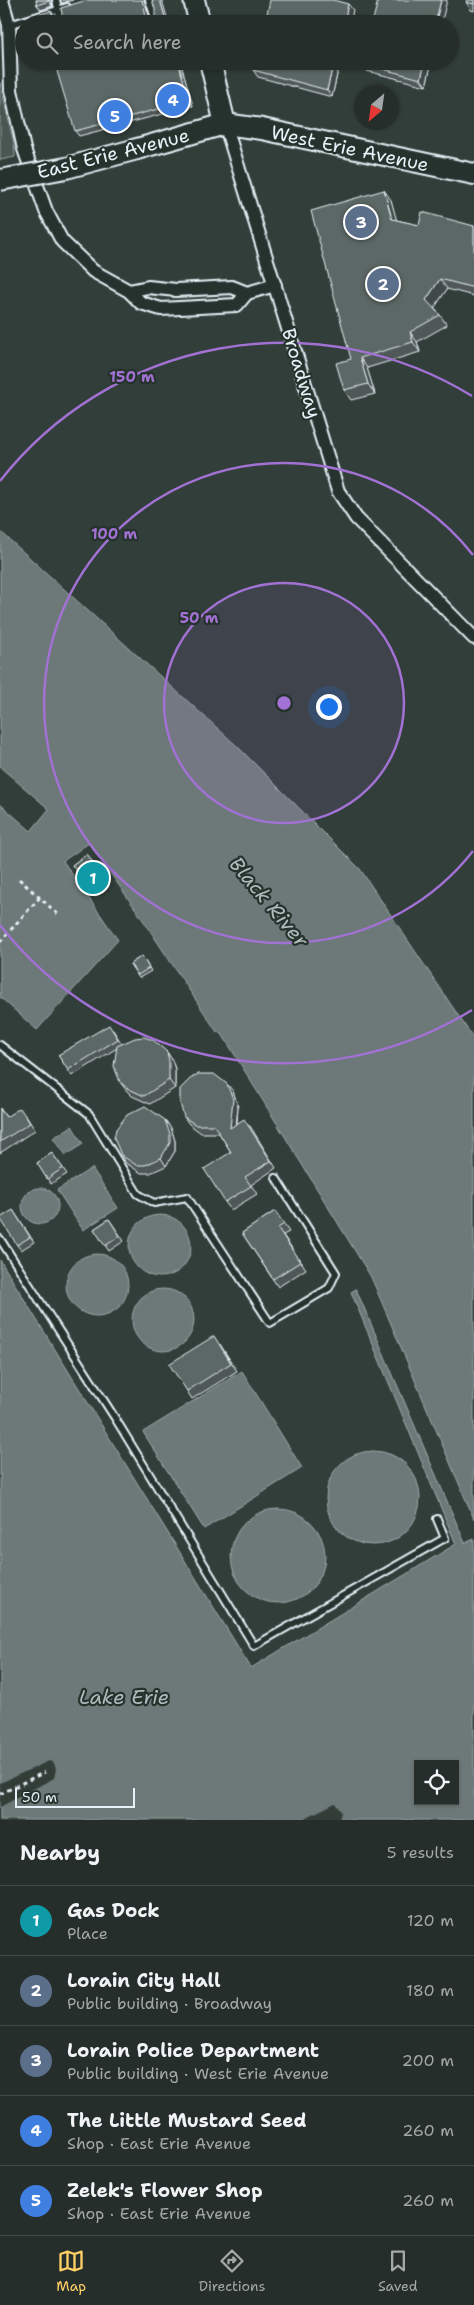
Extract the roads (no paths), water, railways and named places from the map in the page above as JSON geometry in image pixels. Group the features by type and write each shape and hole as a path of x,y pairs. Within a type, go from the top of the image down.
{"main road":[{"path":"194,0 198,15"},
{"name":"Broadway","path":"212,70 225,124"},
{"name":"East Erie Avenue","path":"0,180 66,168 225,124"},
{"name":"West Erie Avenue","path":"225,124 262,129 474,174"}],"street":[{"path":"2,0 9,25 11,90 26,156 46,212 62,241 81,261 93,272 129,291 141,303 161,308 238,305 247,293 275,285"},
{"name":"Broadway","path":"225,124 338,491 362,525 474,638"},
{"path":"129,291 148,288 176,290 232,286 247,293"}],"lane":[{"path":"56,0 59,15"},
{"path":"149,0 154,15"},
{"path":"42,15 74,5"},
{"path":"9,25 15,23"},
{"path":"0,1045 89,1114 138,1194 154,1203 187,1197 270,1323 329,1288 336,1273 276,1178"},
{"path":"0,1239 114,1418 254,1646 445,1538 437,1519"}],"water":[{"name":"Black River","path":"0,531 237,746 360,869 474,1039 474,1519 371,1277 222,1034 217,1032 137,911 89,843 63,861 118,940 37,1030 0,997 0,804 31,831 49,809 0,767"},
{"path":"72,1126 83,1144 66,1155 53,1138"},
{"path":"92,1168 118,1208 83,1230 57,1190"},
{"path":"40,1188 47,1189 53,1193 57,1199 57,1213 53,1219 47,1223 40,1224 33,1223 27,1219 23,1213 22,1206 23,1199 27,1193 33,1189"},
{"path":"154,1215 166,1215 182,1224 189,1234 191,1246 189,1258 182,1268 166,1277 154,1277 143,1272 134,1263 129,1252 129,1240 134,1229 143,1220"},
{"path":"91,1254 103,1254 119,1263 126,1273 128,1285 126,1297 119,1307 103,1316 91,1316 80,1311 71,1302 66,1291 66,1279 71,1268 80,1259"},
{"name":"Lake Erie","path":"0,1260 251,1668 456,1544 351,1292 356,1289 465,1543 474,1539 474,1820 0,1820"},
{"path":"157,1289 169,1289 185,1298 192,1308 194,1320 192,1332 185,1342 169,1351 157,1351 146,1346 137,1337 132,1326 132,1314 137,1303 146,1294"},
{"path":"242,1371 302,1468 204,1529 143,1432"},
{"path":"373,1451 391,1455 406,1465 416,1480 420,1498 416,1516 406,1531 391,1541 373,1545 355,1541 340,1531 330,1516 326,1498 330,1480 340,1465 355,1455"},
{"path":"278,1509 296,1513 311,1523 321,1538 325,1556 321,1574 311,1589 296,1599 278,1603 260,1599 245,1589 235,1574 231,1556 235,1538 245,1523 260,1513"}],"place":[{"name":"The Little Mustard Seed","path":"173,100"},
{"name":"Zelek's Flower Shop","path":"115,116"},
{"name":"Lorain Police Department","path":"361,222"},
{"name":"Lorain City Hall","path":"383,284"},
{"name":"Gas Dock","path":"93,878"}]}
